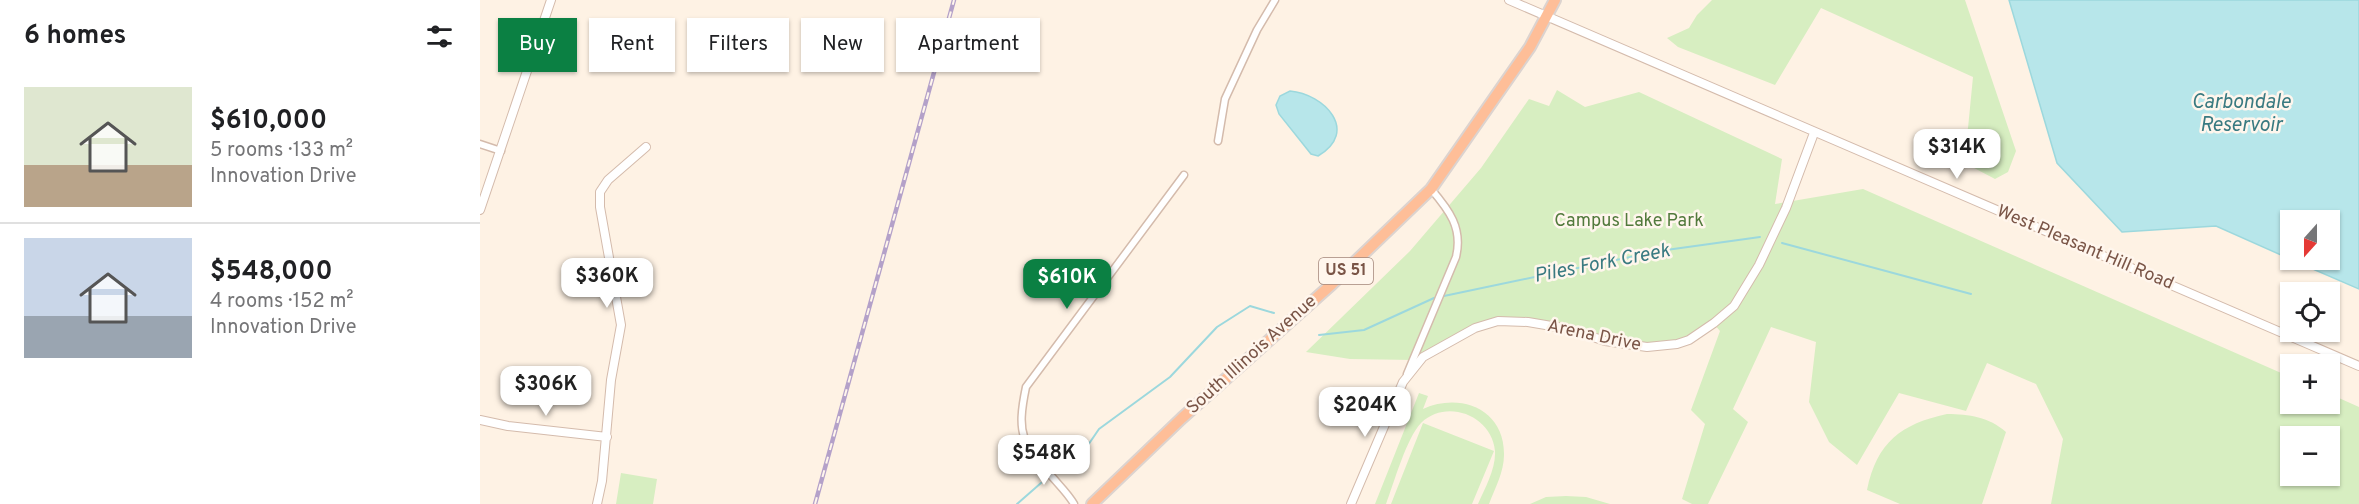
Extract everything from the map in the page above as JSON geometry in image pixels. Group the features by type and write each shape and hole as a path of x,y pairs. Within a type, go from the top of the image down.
{"highway":[{"name":"South Illinois Avenue","path":"1092,504 1182,418 1332,284 1431,189 1530,47 1555,0"}],"street":[{"path":"480,210 550,0"},
{"path":"1218,141 1225,99 1257,30 1275,0"},
{"name":"West Pleasant Hill Road","path":"1509,0 2359,366"},
{"name":"Arena Drive","path":"1351,504 1403,382 1423,357 1475,328 1498,321 1528,322 1569,329 1632,347 1662,347 1689,340 1714,323 1734,306 1759,265 1786,208 1814,133"},
{"path":"480,144 501,151"},
{"path":"597,504 607,437 611,380 621,325 600,207 600,192 608,180 646,147"},
{"path":"1074,504 1024,444 1021,411 1026,387 1184,175"},
{"path":"1403,382 1456,257 1458,244 1455,221 1431,189"},
{"path":"480,420 508,426 607,437"}],"green space":[{"path":"1712,0 1965,0 2016,151 2008,172 1995,179 1959,160 1968,128 1973,77 1821,8 1775,85 1678,47 1667,38 1689,28 1697,15"},
{"name":"Campus Lake Park","path":"1557,90 1585,107 1639,92 1782,159 1775,204 1863,189 2280,373 2280,414 2340,414 2340,398 2359,407 2359,504 2051,504 2063,439 2036,384 1987,363 1966,411 1899,393 1857,465 1829,442 1809,402 1816,342 1771,327 1733,409 1748,422 1708,504 1692,504 1682,499 1705,424 1691,410 1720,331 1714,324 1689,340 1647,347 1569,329 1498,321 1475,328 1413,360 1350,359 1306,352 1410,251 1481,168 1529,99 1549,106"},
{"path":"1419,393 1428,396 1423,409 1437,404 1465,404 1478,408 1497,426 1502,439 1504,461 1489,504 1478,504 1494,465 1495,451 1492,439 1486,428 1477,420 1455,412 1443,412 1421,423 1405,450 1386,504 1375,504"},
{"path":"1947,414 1978,417 2006,432 1982,504 1900,504 1867,490 1877,459 1894,438 1916,423"},
{"path":"1423,423 1494,451 1472,504 1391,504"},
{"path":"621,473 657,479 653,504 616,504"},
{"path":"1546,497 1586,497 1610,504 1530,504"}],"water":[{"name":"Carbondale Reservoir","path":"2009,0 2359,0 2359,289 2315,270 2340,270 2340,210 2280,210 2280,255 2216,226 2122,232 2057,163"},
{"path":"1290,91 1315,99 1325,106 1337,125 1336,136 1330,146 1318,156 1311,154 1279,114 1276,105 1280,96"}],"waterway":[{"name":"Piles Fork Creek","path":"1444,296 1659,251 1760,237"},
{"name":"Piles Fork Creek","path":"1782,243 1971,294"},
{"name":"Piles Fork Creek","path":"1319,335 1364,330 1434,298"},
{"name":"Piles Fork Creek","path":"1056,469 1070,462 1086,448 1099,429 1170,377 1217,327 1250,306 1274,313"},
{"name":"Piles Fork Creek","path":"1017,504 1041,483"}],"railway":[{"path":"815,504 954,0"}]}
